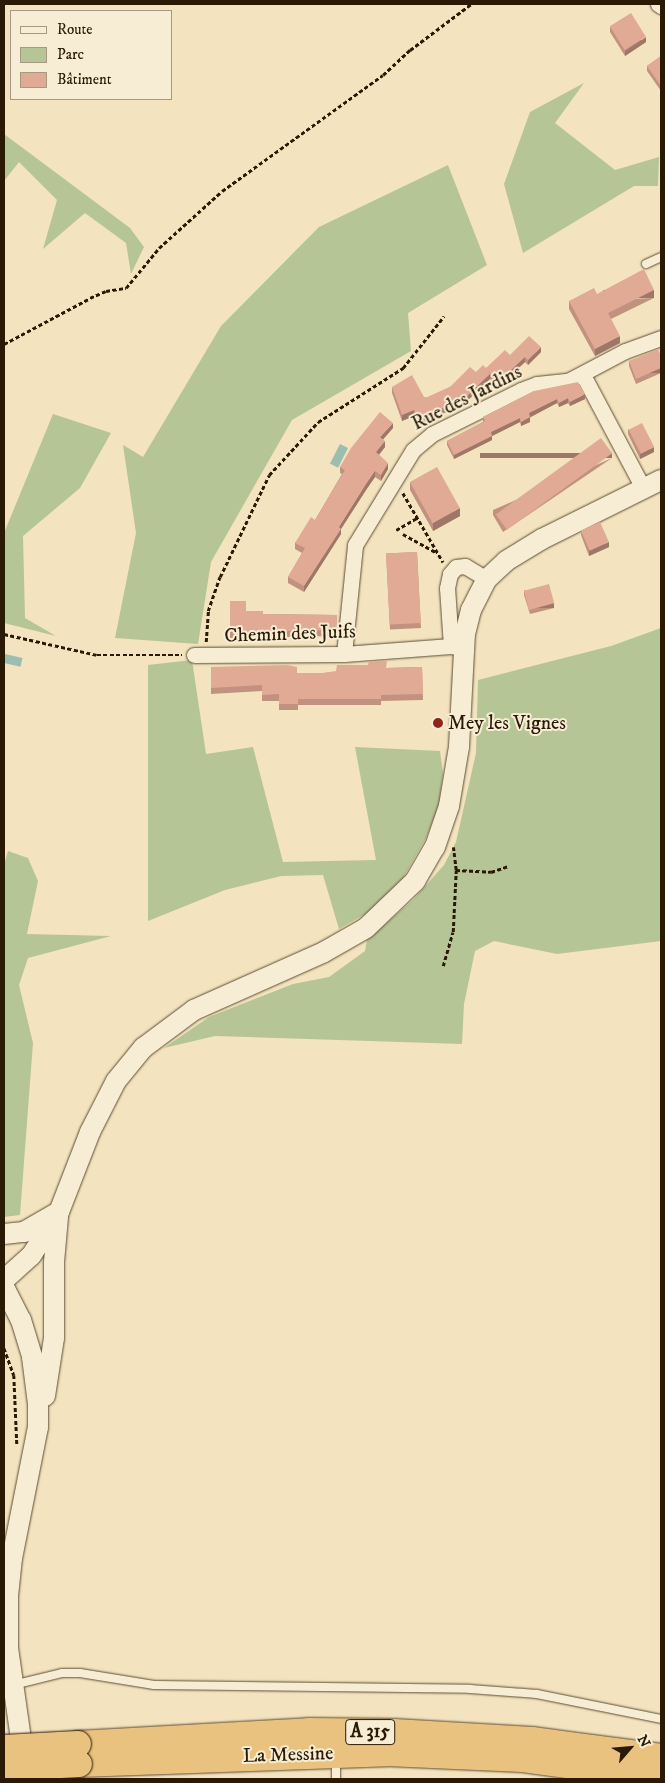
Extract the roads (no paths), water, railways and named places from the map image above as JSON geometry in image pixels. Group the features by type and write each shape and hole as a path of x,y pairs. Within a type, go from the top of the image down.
{"highway":[{"name":"La Messine","path":"4,1768 79,1754 309,1731 394,1732 532,1740 661,1757"},
{"name":"La Messine","path":"4,1748 79,1754 335,1753 523,1759 661,1778"}],"main road":[{"path":"4,1280 30,1256 59,1212 90,1132 116,1081 143,1048 194,1010 324,952 366,928 395,903 415,880 441,832 455,776 460,652 471,610 487,579 506,561 542,538 661,480"},
{"path":"4,1234 24,1232 59,1212"},
{"path":"28,1779 12,1685 8,1595 22,1505 54,1338 54,1262 59,1212"},
{"path":"4,1287 20,1320 32,1357 38,1427"},
{"path":"4,1314 15,1342 23,1378 26,1428 22,1505"}],"street":[{"name":"Rue des Jardins","path":"344,654 352,554 359,536 413,450 432,434 521,390 583,375 625,351 661,338"},
{"path":"583,375 643,488"},
{"path":"460,652 447,588 450,574 456,567 465,566 487,579"},
{"name":"Chemin des Juifs","path":"194,655 460,652"}],"lane":[{"path":"646,264 661,258"},
{"path":"12,1685 62,1673 80,1673 154,1685 470,1689 537,1694 661,1718"},
{"path":"335,1753 336,1779"}],"place":[{"name":"Mey les Vignes","path":"438,723"}]}
